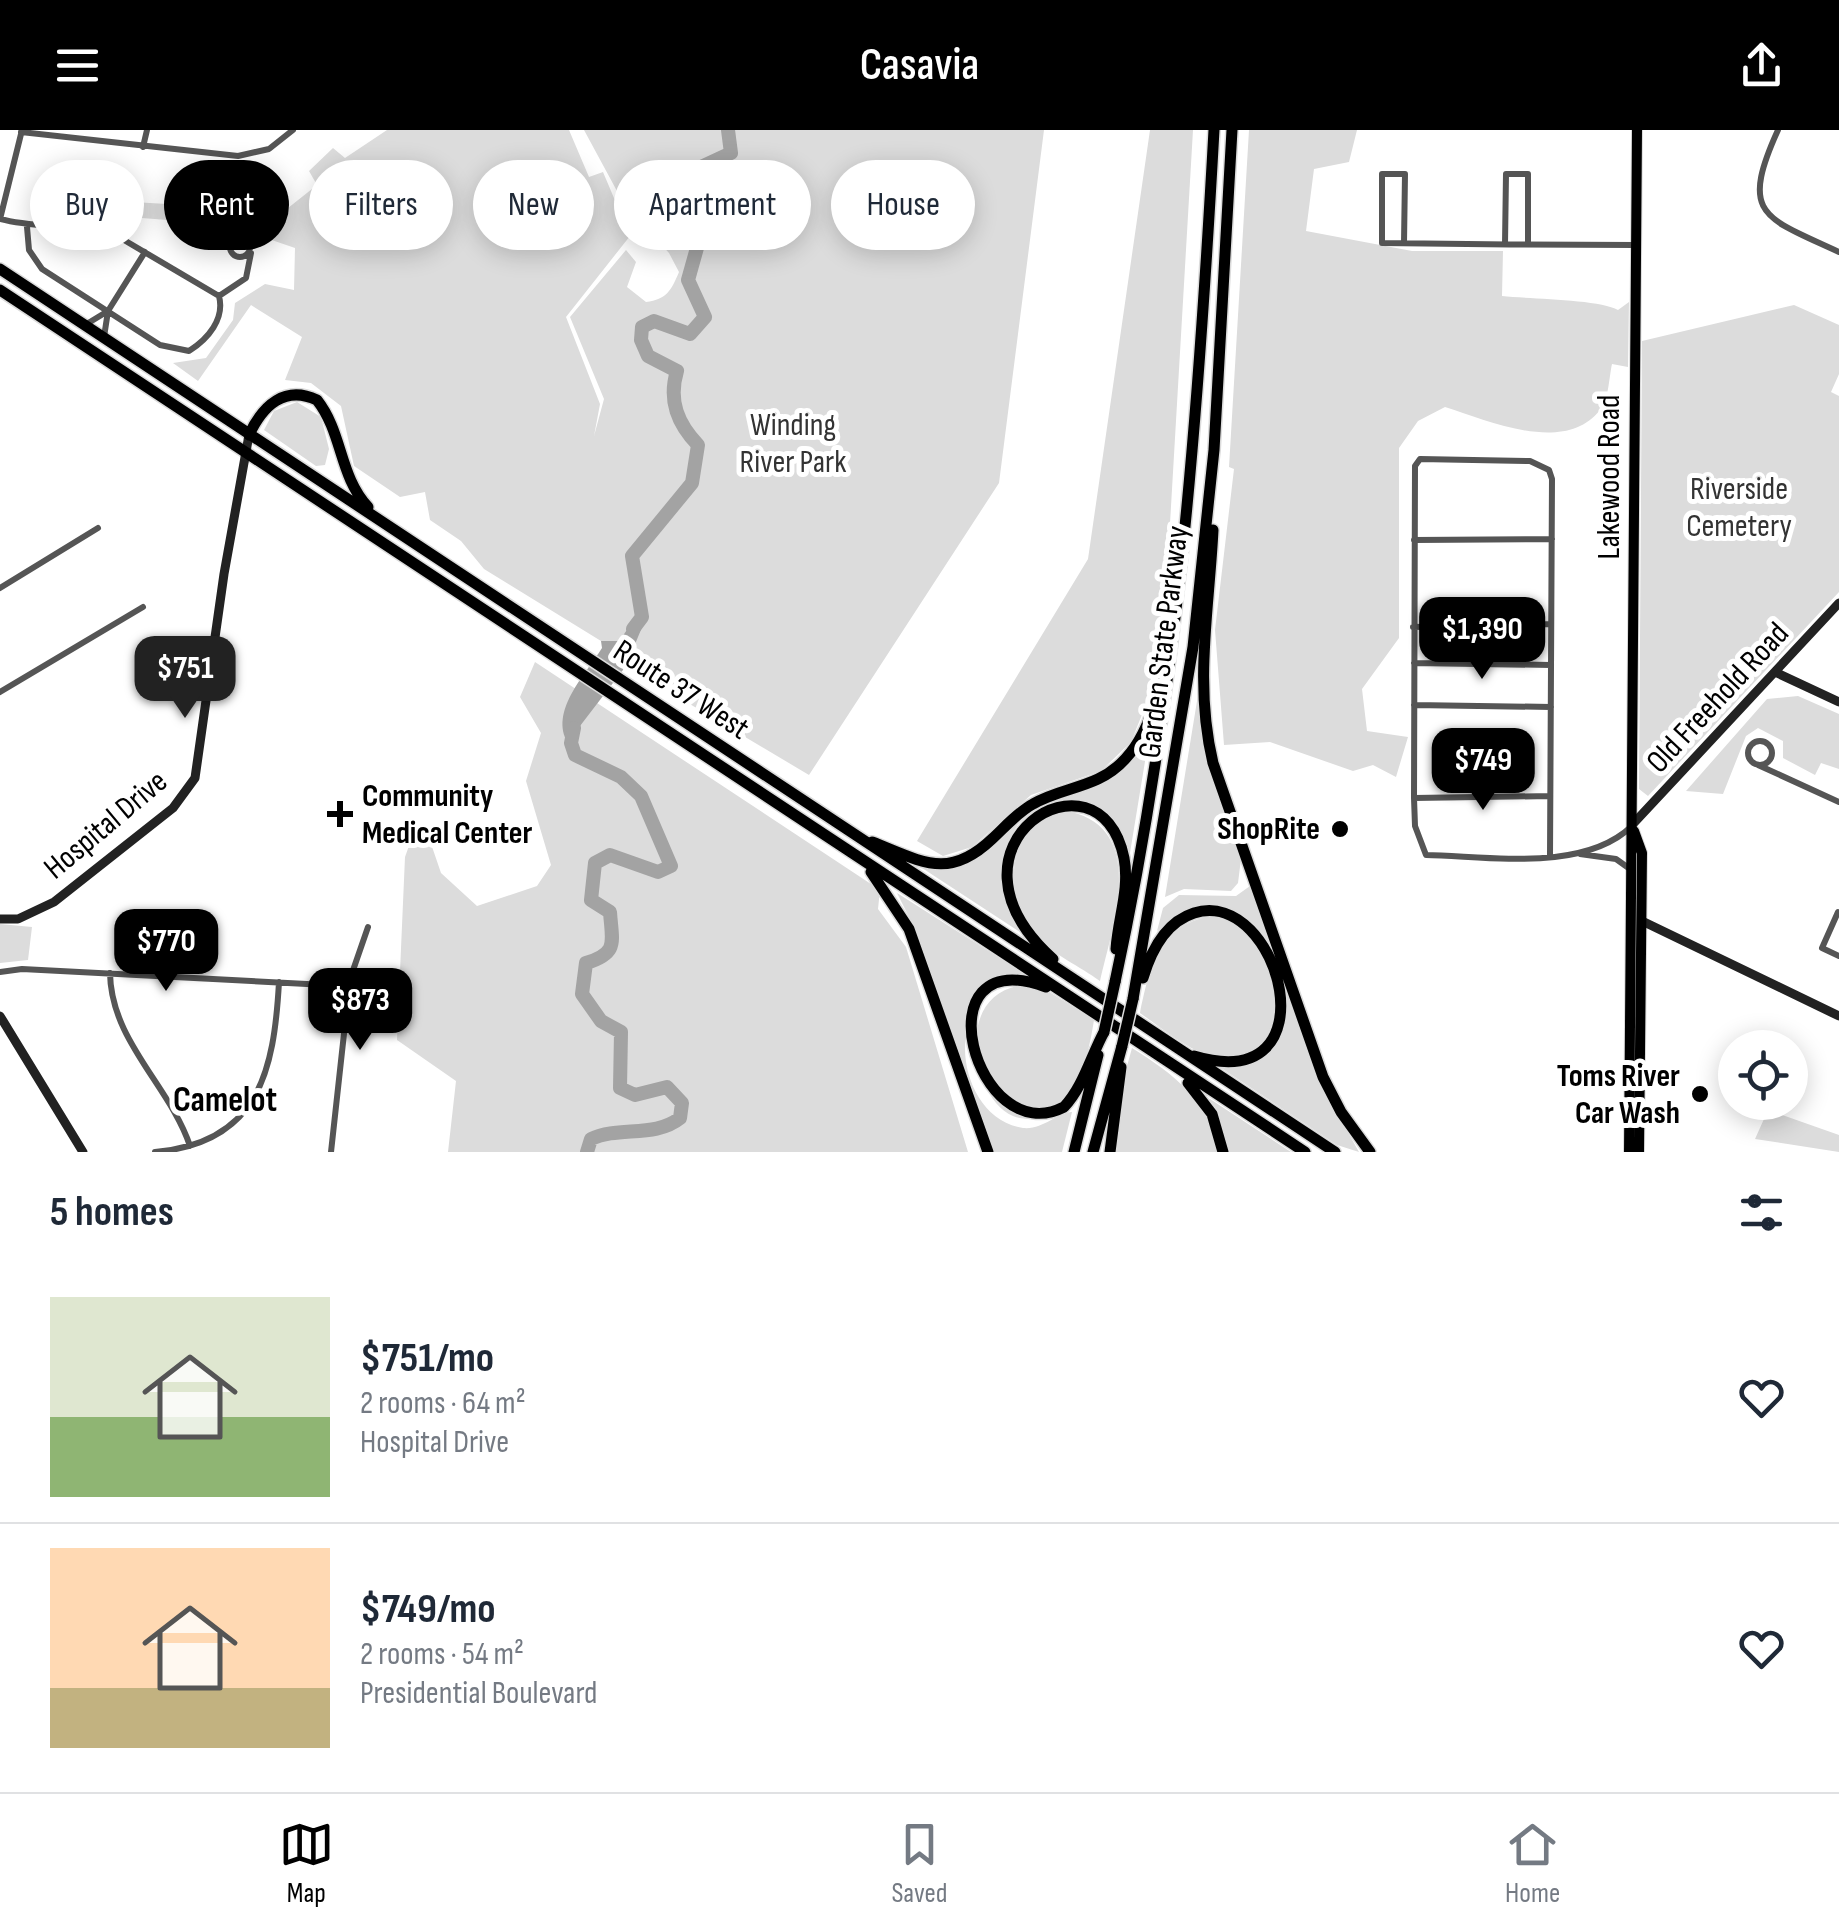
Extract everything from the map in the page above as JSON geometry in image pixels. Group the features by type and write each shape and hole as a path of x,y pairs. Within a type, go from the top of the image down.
{"highway":[{"name":"Garden State Parkway","path":"1074,1152 1115,982 1165,718 1192,489 1214,130"},
{"name":"Garden State Parkway","path":"1092,1152 1133,1000 1191,665 1219,367 1232,130"},
{"name":"Route 37 West","path":"0,269 1335,1152"},
{"name":"Route 37 West","path":"0,291 1304,1152"},
{"path":"1219,367 1212,553 1202,663 1209,746 1323,1077 1341,1112 1370,1152"},
{"path":"250,435 278,398 293,393 317,400 335,431 350,484 369,508 402,536"},
{"path":"849,832 926,862 958,863 979,851 1032,804 1098,779 1123,762 1141,736 1159,690 1192,489"},
{"path":"1065,974 1020,922 1008,878 1012,850 1025,824 1046,809 1070,806 1104,821 1123,854 1126,888 1115,982"},
{"path":"840,848 878,879 906,921 988,1152"},
{"path":"1133,1000 1153,951 1181,919 1215,911 1248,926 1274,971 1280,1011 1274,1038 1260,1055 1241,1064 1221,1063 1182,1052"},
{"path":"1080,1003 1026,982 1000,986 984,1000 972,1031 971,1068 984,1097 1010,1119 1042,1122 1062,1109 1080,1085 1104,1032"},
{"path":"1110,1152 1122,1046"},
{"path":"1168,1062 1210,1110 1223,1152"}],"main road":[{"name":"Lakewood Road","path":"1629,1152 1637,130"},
{"name":"Lakewood Road","path":"1632,825 1642,852 1640,1152"}],"street":[{"path":"143,147 148,130"},
{"path":"28,227 29,250 37,264 160,346 183,352 194,349 214,326 221,308 219,296 110,233 28,227 0,219 21,131 238,156 269,149 293,130"},
{"path":"1778,130 1760,173 1760,202 1767,215 1787,228 1839,252"},
{"path":"1404,243 1405,174 1382,174 1382,243 1636,245"},
{"path":"1505,244 1506,174 1528,174 1528,244"},
{"path":"104,338 108,311 146,252"},
{"path":"219,296 246,278 251,253"},
{"path":"85,325 108,311"},
{"name":"Hospital Drive","path":"0,919 18,919 54,902 173,808 195,778 250,435"},
{"path":"1550,856 1549,470 1530,461 1420,460 1415,466 1414,798 1415,826 1426,855 1550,856 1574,853 1602,846 1632,825"},
{"path":"0,588 98,528"},
{"path":"1414,540 1552,539"},
{"name":"Old Freehold Road","path":"1632,825 1839,603"},
{"path":"0,692 144,606"},
{"path":"1413,628 1551,624"},
{"path":"1414,664 1551,665"},
{"path":"1775,672 1839,702"},
{"path":"1414,705 1551,707"},
{"path":"1758,766 1839,802"},
{"path":"1414,798 1550,796"},
{"path":"1574,853 1616,858 1630,869"},
{"path":"1838,912 1822,948 1839,956"},
{"path":"1642,921 1839,1016"},
{"path":"332,1152 350,980 368,928"},
{"path":"0,972 110,973 326,985"},
{"path":"110,973 113,1000 136,1052 190,1146"},
{"path":"155,1152 190,1146 232,1124 258,1094 275,1050 279,982"},
{"path":"0,1016 83,1152"}],"green space":[{"name":"Winding River Park","path":"387,130 569,130 582,160 473,160 473,250 594,250 594,175 603,172 614,198 614,250 619,250 566,317 600,404 594,436 604,399 570,317 626,250 636,262 627,287 646,302 667,293 679,272 666,250 811,250 811,160 614,160 614,186 584,130 1044,130 999,483 809,775 626,666 634,651 639,614 619,641 601,641 484,569 461,541 430,520 425,492 400,497 354,466 341,406 311,383 285,380 302,337 251,305 198,381 173,363 206,358 233,320 235,303 265,284 294,290 295,248 289,246 289,207 309,191 309,250 453,250 453,160 320,160 333,148 345,158"},
{"path":"1150,130 1193,130 1166,592 1147,702 1131,742 1101,771 1031,795 972,847 943,856 917,841 1088,559"},
{"path":"1249,130 1357,130 1349,162 1314,169 1306,231 1412,251 1503,251 1502,296 1581,302 1618,310 1629,302 1628,367 1612,364 1603,405 1585,423 1547,433 1526,431 1445,407 1418,421 1399,448 1399,638 1362,689 1367,731 1408,737 1396,777 1373,765 1353,771 1270,742 1224,745 1215,630 1234,469 1229,467"},
{"path":"144,203 164,204 164,220 144,218"},
{"name":"Riverside Cemetery","path":"1794,305 1839,325 1839,374 1831,392 1839,396 1839,592 1648,796 1639,789 1642,341"},
{"path":"297,402 321,417 329,449 325,465 316,466 264,430 274,411"},
{"path":"535,662 880,890 878,909 906,947 968,1152 448,1152 456,1081 397,1040 405,857 415,829 427,832 441,873 477,906 537,886 551,865 526,781 541,733 520,697"},
{"path":"1198,695 1205,753 1241,859 1238,883 1231,891 1184,889 1165,897"},
{"path":"1798,696 1839,714 1839,769 1821,763 1815,775 1783,758 1783,741 1758,728 1746,736 1723,794 1686,791 1767,699"},
{"path":"1150,731 1129,859 1120,836 1075,803 1049,805 1029,813 1016,827 1008,845 1006,866 1007,889 1020,932 916,864 946,868 973,860 1034,808 1099,783"},
{"path":"1071,812 1095,822 1110,838 1117,859 1116,909 1100,981 1043,943 1024,918 1017,899 1014,878 1022,841 1033,827 1050,817"},
{"path":"1250,886 1320,1083 1359,1152 1337,1145 1221,1068 1242,1066 1266,1055 1283,1029 1282,987 1276,965 1254,926 1238,913 1219,906 1197,907 1157,931 1163,908 1179,895 1236,896"},
{"path":"897,893 1031,978 988,990 968,1026 966,1061 975,1092 995,1116 1008,1124 1030,1128 1072,1112 1062,1152 993,1152 914,927"},
{"path":"1217,915 1236,923 1252,938 1264,957 1274,1001 1265,1039 1250,1052 1229,1056 1209,1056 1197,1051 1140,1013 1154,962 1170,936 1197,919"},
{"path":"0,924 32,927 28,960 0,963"},
{"path":"1022,985 1051,993 1094,1020 1086,1057 1071,1093 1053,1110 1035,1118 1020,1118 995,1102 986,1087 977,1055 977,1029 984,1010 1002,991"},
{"path":"1132,1048 1162,1068 1198,1103 1218,1152 1114,1152 1122,1084"},
{"path":"1209,1100 1291,1152 1227,1152 1223,1131"},
{"path":"1764,1120 1796,1120 1839,1135 1839,1152 1755,1139"}],"shaded area":[{"path":"639,613 645,620 626,666 580,726 576,741 568,743 563,719 572,694 602,648 601,641 619,641"}],"waterway":[{"path":"633,629 642,617 632,556 692,483 698,445 685,429 674,402 677,371 648,356 641,340 642,327 654,321 690,334 705,317 688,280 702,230 680,202 676,188 688,173 731,153 728,130"},
{"path":"574,728 571,743 575,755 621,777 641,796 671,866 658,872 610,855 595,863 591,900 610,912 612,939 604,955 586,963 582,994 601,1021 621,1032 620,1088 635,1095 667,1087 682,1103 680,1118 670,1124 602,1135 591,1139 587,1152"}],"place":[{"name":"Community Medical Center","path":"340,814"},
{"name":"ShopRite","path":"1340,829"},
{"name":"Toms River Car Wash","path":"1700,1094"}],"district":[{"name":"Camelot","path":"225,1100"}]}
